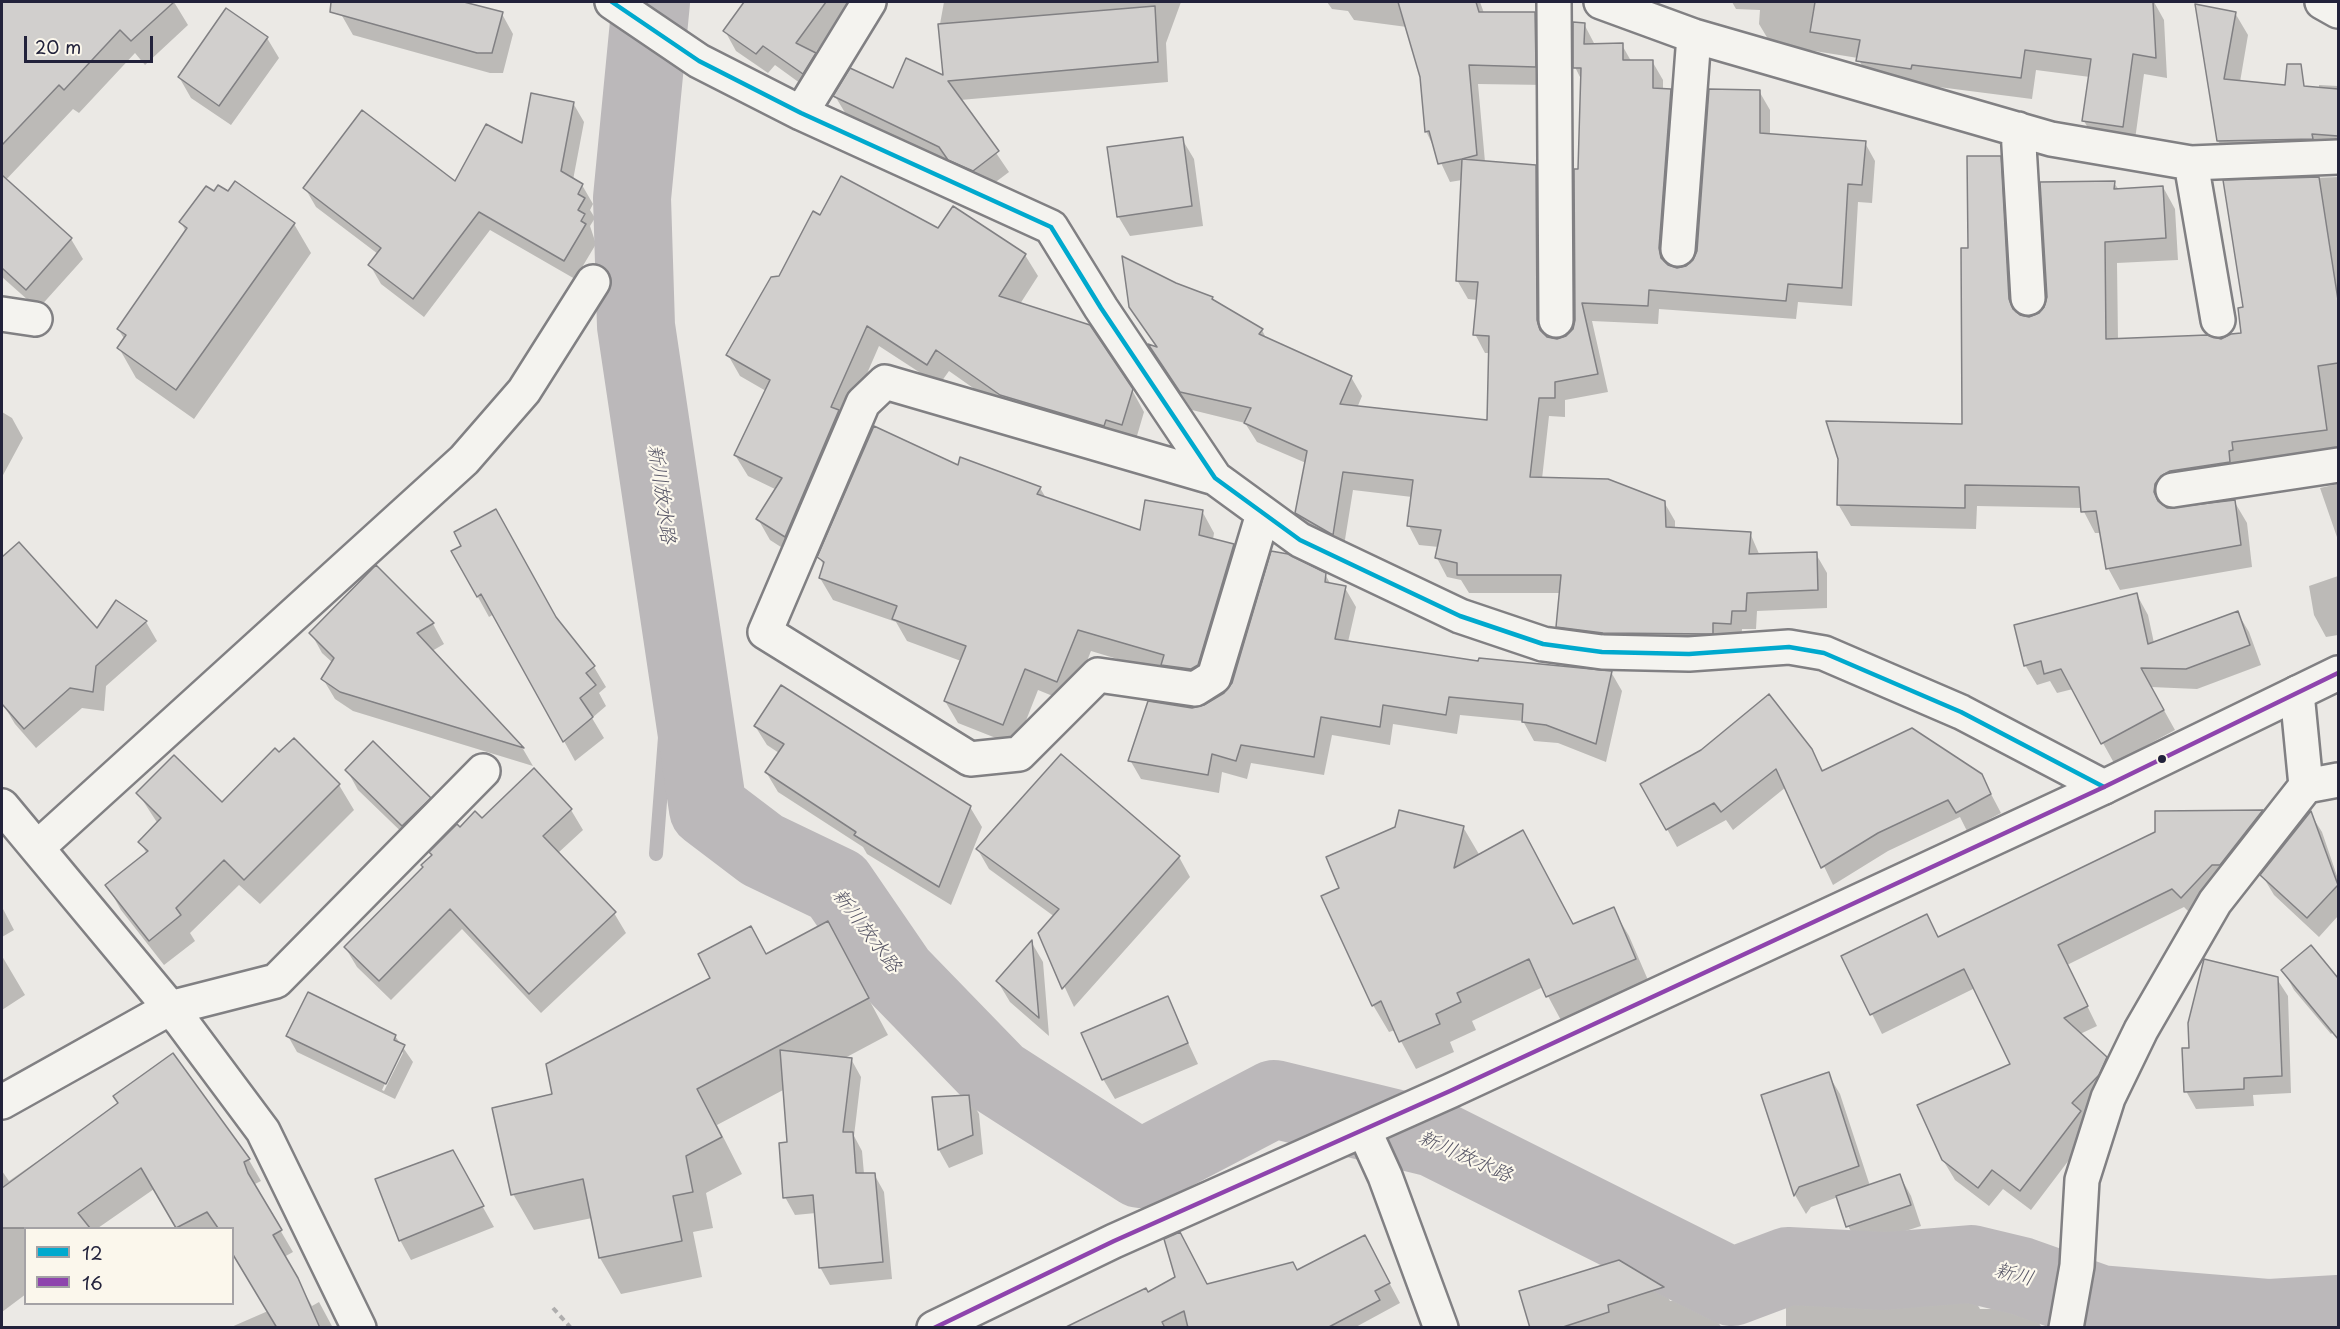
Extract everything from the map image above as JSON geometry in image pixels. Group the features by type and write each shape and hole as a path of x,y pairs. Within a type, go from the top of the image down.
{"street":[{"path":"612,2 699,61 801,113 1051,226 1101,308 1215,478 1300,540 1460,616 1543,644 1602,652 1689,654 1790,647 1824,653 1961,712 2104,787"},
{"path":"801,113 869,2"},
{"path":"1554,2 1556,320"},
{"path":"1601,2 1694,36 2051,139 2192,164 2338,160"},
{"path":"2322,2 2338,11"},
{"path":"1678,249 1694,36"},
{"path":"2018,129 2028,298"},
{"path":"2192,164 2218,320"},
{"path":"37,848 464,460 524,391 592,282"},
{"path":"2,314 35,319"},
{"path":"1215,478 885,382 862,403 765,632 970,759 1019,754 1098,675 1195,689 1214,677 1263,514"},
{"path":"2173,490 2338,465"},
{"path":"952,1323 1114,1241 1450,1091 2104,787 2338,674"},
{"path":"2297,693 2306,786"},
{"path":"2,1102 170,1008 276,981 483,771"},
{"path":"2067,1324 2077,1266 2082,1180 2108,1098 2141,1030 2215,902 2306,786 2338,780"},
{"path":"2,806 170,1008 262,1131 359,1328"},
{"path":"1364,1130 1385,1176 1441,1328"}],"path":[{"path":"553,1308 571,1328"}],"building":[{"path":"2,2 174,2 131,41 120,30 64,90 59,85 2,145"},
{"path":"331,2 464,2 503,12 492,53 477,53 330,12"},
{"path":"744,2 826,2 796,43 816,53 803,74 763,46 756,54 723,31"},
{"path":"1398,2 1476,2 1479,12 1535,12 1536,67 1469,65 1477,155 1438,164 1429,131 1425,132 1420,77"},
{"path":"1815,2 2153,2 2156,58 2133,54 2123,127 2082,121 2091,59 2025,50 2021,78 1912,65 1911,69 1856,61 1860,40 1810,32"},
{"path":"2195,4 2236,12 2224,79 2285,85 2287,64 2301,64 2304,86 2338,89 2338,136 2312,134 2313,139 2217,141"},
{"path":"1155,6 1158,62 948,81 999,151 973,171 948,160 939,147 833,96 850,68 893,88 906,58 943,75 938,24"},
{"path":"226,8 268,37 219,106 178,77"},
{"path":"1573,22 1585,23 1584,44 1623,43 1623,60 1653,60 1653,88 1671,89 1659,248 1661,258 1668,265 1677,268 1686,266 1693,260 1697,251 1709,89 1760,90 1760,133 1866,141 1862,185 1848,184 1842,288 1788,284 1786,301 1649,290 1648,306 1582,303 1598,374 1555,382 1555,398 1539,398 1530,477 1608,479 1665,501 1666,527 1751,532 1749,554 1817,552 1818,590 1747,593 1746,611 1732,611 1731,624 1713,623 1713,634 1603,633 1556,627 1561,575 1457,575 1457,563 1435,558 1441,530 1407,526 1413,480 1343,472 1333,535 1295,513 1307,451 1244,423 1251,408 1180,392 1148,344 1157,347 1129,307 1122,256 1176,283 1213,297 1212,299 1263,329 1259,334 1352,376 1340,404 1487,420 1489,336 1473,335 1478,282 1456,281 1462,159 1536,165 1537,320 1540,330 1547,337 1557,339 1566,336 1573,329 1575,320 1574,169 1578,169 1581,68 1573,68"},
{"path":"531,93 574,102 561,171 583,184 578,194 585,198 578,210 585,214 581,221 586,224 564,261 479,212 413,299 368,265 381,248 303,188 362,110 455,181 486,124 522,143"},
{"path":"1183,137 1192,206 1117,217 1107,147"},
{"path":"1967,156 2001,156 2009,299 2013,309 2020,315 2029,317 2039,313 2047,297 2040,182 2115,181 2114,189 2163,186 2166,238 2105,242 2106,339 2207,335 2221,339 2231,334 2241,333 2238,308 2243,307 2223,180 2319,177 2338,300 2338,363 2318,366 2327,430 2232,442 2233,450 2229,451 2230,462 2170,471 2161,476 2155,484 2154,492 2158,501 2167,508 2235,500 2241,545 2106,569 2096,511 2081,512 2079,487 1965,485 1965,508 1837,505 1838,459 1826,421 1962,424 1961,248 1968,248"},
{"path":"2,175 72,238 26,290 2,268"},
{"path":"841,176 938,228 953,206 1026,254 999,296 1090,325 1133,389 1122,425 1106,420 1104,426 1000,395 936,350 927,365 867,326 831,407 839,410 785,537 756,519 782,478 734,455 770,380 726,355 771,277 779,276 813,211 820,215"},
{"path":"235,181 295,223 176,390 117,348 126,335 117,329 187,228 179,222 206,186 214,191 218,185 228,191"},
{"path":"874,426 958,465 960,457 1041,487 1037,494 1140,530 1145,500 1203,510 1199,535 1234,544 1198,665 1191,669 1161,665 1164,655 1078,630 1057,682 1025,669 1003,725 944,701 966,646 892,619 897,606 819,578 824,562 817,557"},
{"path":"496,509 556,617 595,666 586,673 596,685 580,698 593,717 563,742 481,594 477,597 451,551 461,546 454,532"},
{"path":"19,542 97,628 116,600 147,621 96,666 93,692 70,688 24,729 2,704 2,557"},
{"path":"1271,551 1288,554 1326,573 1325,582 1346,586 1335,639 1478,661 1479,658 1612,671 1596,744 1546,725 1522,722 1523,704 1449,697 1446,715 1383,705 1380,727 1321,717 1314,757 1241,745 1236,761 1212,754 1208,775 1128,761 1148,701 1192,708 1204,705 1224,693 1232,683"},
{"path":"376,565 434,623 417,633 524,748 340,692 321,679 334,658 309,633"},
{"path":"2137,593 2148,644 2238,611 2250,645 2186,669 2141,668 2164,710 2101,744 2061,669 2044,674 2041,661 2024,666 2014,625"},
{"path":"781,685 971,806 939,887 854,835 856,832 765,772 784,744 754,726"},
{"path":"1769,694 1812,749 1822,771 1912,728 1982,774 1991,794 1956,813 1948,800 1878,833 1821,868 1776,769 1721,812 1714,803 1666,830 1640,784 1701,750"},
{"path":"294,738 340,784 244,880 224,860 176,908 181,915 149,941 105,885 148,851 138,842 161,818 136,793 174,755 222,802 275,748 279,752"},
{"path":"373,741 431,798 402,826 345,770"},
{"path":"1061,754 1180,856 1062,989 1038,933 1059,909 976,849"},
{"path":"534,768 572,809 543,836 616,912 529,994 450,909 379,981 344,947 423,867 421,865 432,855 429,852 457,824 460,827 475,811 482,818"},
{"path":"1399,810 1464,826 1454,868 1523,830 1573,924 1614,907 1636,959 1546,997 1529,959 1457,993 1461,1002 1436,1014 1440,1024 1399,1042 1381,1001 1372,1006 1321,896 1339,888 1326,857 1395,827"},
{"path":"2263,810 2220,865 2212,865 2181,898 2172,889 2058,945 2088,1006 2064,1018 2107,1057 2099,1075 2072,1103 2081,1111 2020,1191 1992,1170 1978,1188 1942,1160 1917,1105 2010,1064 1964,969 1870,1015 1841,956 1927,914 1938,937 2155,832 2155,811"},
{"path":"2311,811 2338,885 2307,918 2260,875"},
{"path":"828,921 869,998 697,1089 722,1137 686,1156 693,1192 673,1196 682,1241 599,1258 583,1179 511,1195 492,1108 552,1094 546,1064 710,978 698,954 751,926 766,954"},
{"path":"1032,940 1039,1018 996,981"},
{"path":"2311,945 2338,978 2338,1039 2281,970"},
{"path":"2204,959 2278,977 2282,1076 2244,1078 2244,1089 2184,1092 2182,1048 2189,1048 2188,1023"},
{"path":"308,992 396,1035 394,1040 405,1045 386,1084 286,1036"},
{"path":"1168,996 1188,1043 1102,1080 1081,1033"},
{"path":"780,1050 852,1058 843,1132 853,1132 856,1173 875,1173 883,1262 819,1268 813,1195 783,1198 779,1143 787,1142"},
{"path":"173,1053 250,1159 244,1162 248,1173 282,1230 273,1235 298,1278 320,1328 277,1328 234,1256 234,1227 217,1227 207,1212 175,1227 141,1168 78,1213 89,1227 2,1228 2,1188 118,1103 113,1096"},
{"path":"1829,1072 1859,1166 1799,1187 1794,1196 1761,1095"},
{"path":"969,1095 973,1135 938,1150 932,1097"},
{"path":"453,1150 484,1206 399,1241 375,1179"},
{"path":"1900,1174 1911,1205 1846,1227 1836,1196"},
{"path":"1180,1232 1207,1284 1293,1262 1297,1270 1365,1235 1390,1283 1375,1291 1380,1300 1327,1328 1188,1328 1184,1311 1162,1322 1165,1328 1064,1328 1146,1288 1148,1292 1175,1277 1164,1239"},
{"path":"1619,1260 1664,1287 1608,1305 1609,1312 1560,1328 1530,1328 1519,1291"}],"waterway":[{"name":"新川放水路","path":"651,2 632,198 636,326 708,809 762,850 837,886 898,975 997,1077 1140,1169 1274,1099 1434,1138 1732,1287"},
{"path":"656,854 666,724 691,691"},
{"name":"新川","path":"1732,1287 1788,1266 1885,1271 1971,1264 2021,1276 2100,1304 2270,1318 2338,1314"}],"transit line":[{"name":"12","path":"612,2 699,61 801,113 1051,227 1101,308 1215,478 1300,540 1460,616 1543,644 1602,652 1689,654 1789,647 1824,653 1961,712 2104,787"},
{"name":"16","path":"934,1328 1114,1241 1450,1091 2104,787 2338,673"}]}
